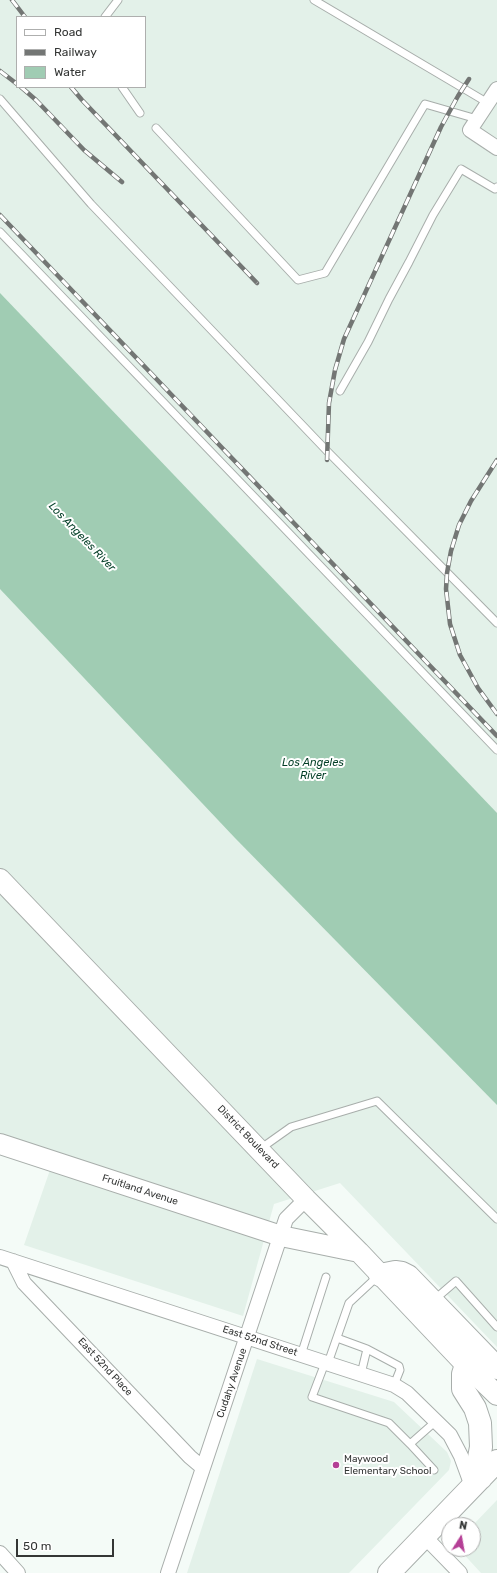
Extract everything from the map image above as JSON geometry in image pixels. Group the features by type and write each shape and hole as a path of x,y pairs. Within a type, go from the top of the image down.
{"main road":[{"name":"District Boulevard","path":"0,879 380,1275"},
{"name":"Fruitland Avenue","path":"0,1144 281,1236 359,1252"},
{"path":"380,1275 395,1272 408,1276 425,1308 466,1365 497,1395"},
{"path":"425,1308 497,1368"},
{"path":"466,1365 463,1374 463,1389 475,1408 480,1423 481,1447 477,1482"},
{"path":"389,1573 497,1461"}],"street":[{"path":"497,89 473,124 497,148"},
{"name":"Cudahy Avenue","path":"168,1573 286,1219 306,1199"},
{"name":"East 52nd Street","path":"7,1259 394,1385 407,1393 450,1435 477,1482"},
{"name":"East 52nd Place","path":"7,1259 24,1283 190,1457 203,1468"},
{"path":"427,1533 460,1573"},
{"path":"0,1554 18,1573"}],"lane":[{"path":"106,16 118,0"},
{"path":"314,0 488,103"},
{"path":"123,88 140,113"},
{"path":"0,99 97,210 332,456 497,623"},
{"path":"156,128 298,280 325,273 425,104 473,124"},
{"path":"340,391 368,342 388,299 410,262 433,215 461,169 495,189 497,186"},
{"path":"0,232 497,750"},
{"path":"260,1150 291,1127 377,1101 497,1219"},
{"path":"380,1275 349,1303 337,1338 312,1398 389,1423 434,1470"},
{"path":"301,1355 326,1277"},
{"path":"425,1308 456,1281 497,1327"},
{"path":"337,1338 367,1349 399,1366 400,1370 394,1385"},
{"path":"361,1374 367,1349"},
{"path":"410,1444 436,1421"}],"shaded area":[{"path":"0,0 497,0 497,1347 340,1183 274,1204 243,1316 24,1245 51,1167 0,1150"},
{"name":"Maywood Elementary School","path":"257,1359 394,1402 447,1452 451,1461 449,1470 349,1573 187,1573"},
{"path":"497,1500 497,1573 481,1573 466,1557 481,1557 481,1517"}],"water":[{"name":"Los Angeles River","path":"0,293 497,813 497,1105 235,838 0,589"}],"railway":[{"path":"12,0 24,16"},
{"path":"0,71 16,83"},
{"path":"327,460 329,403 335,370 344,339 441,127 469,79"},
{"path":"22,88 36,100 84,150 122,182"},
{"path":"72,88 257,283"},
{"path":"0,215 497,736"},
{"path":"497,460 471,501 459,525 451,551 446,589 450,624 460,655 478,688 497,714"}],"place":[{"name":"Maywood Elementary School","path":"336,1465"}]}
